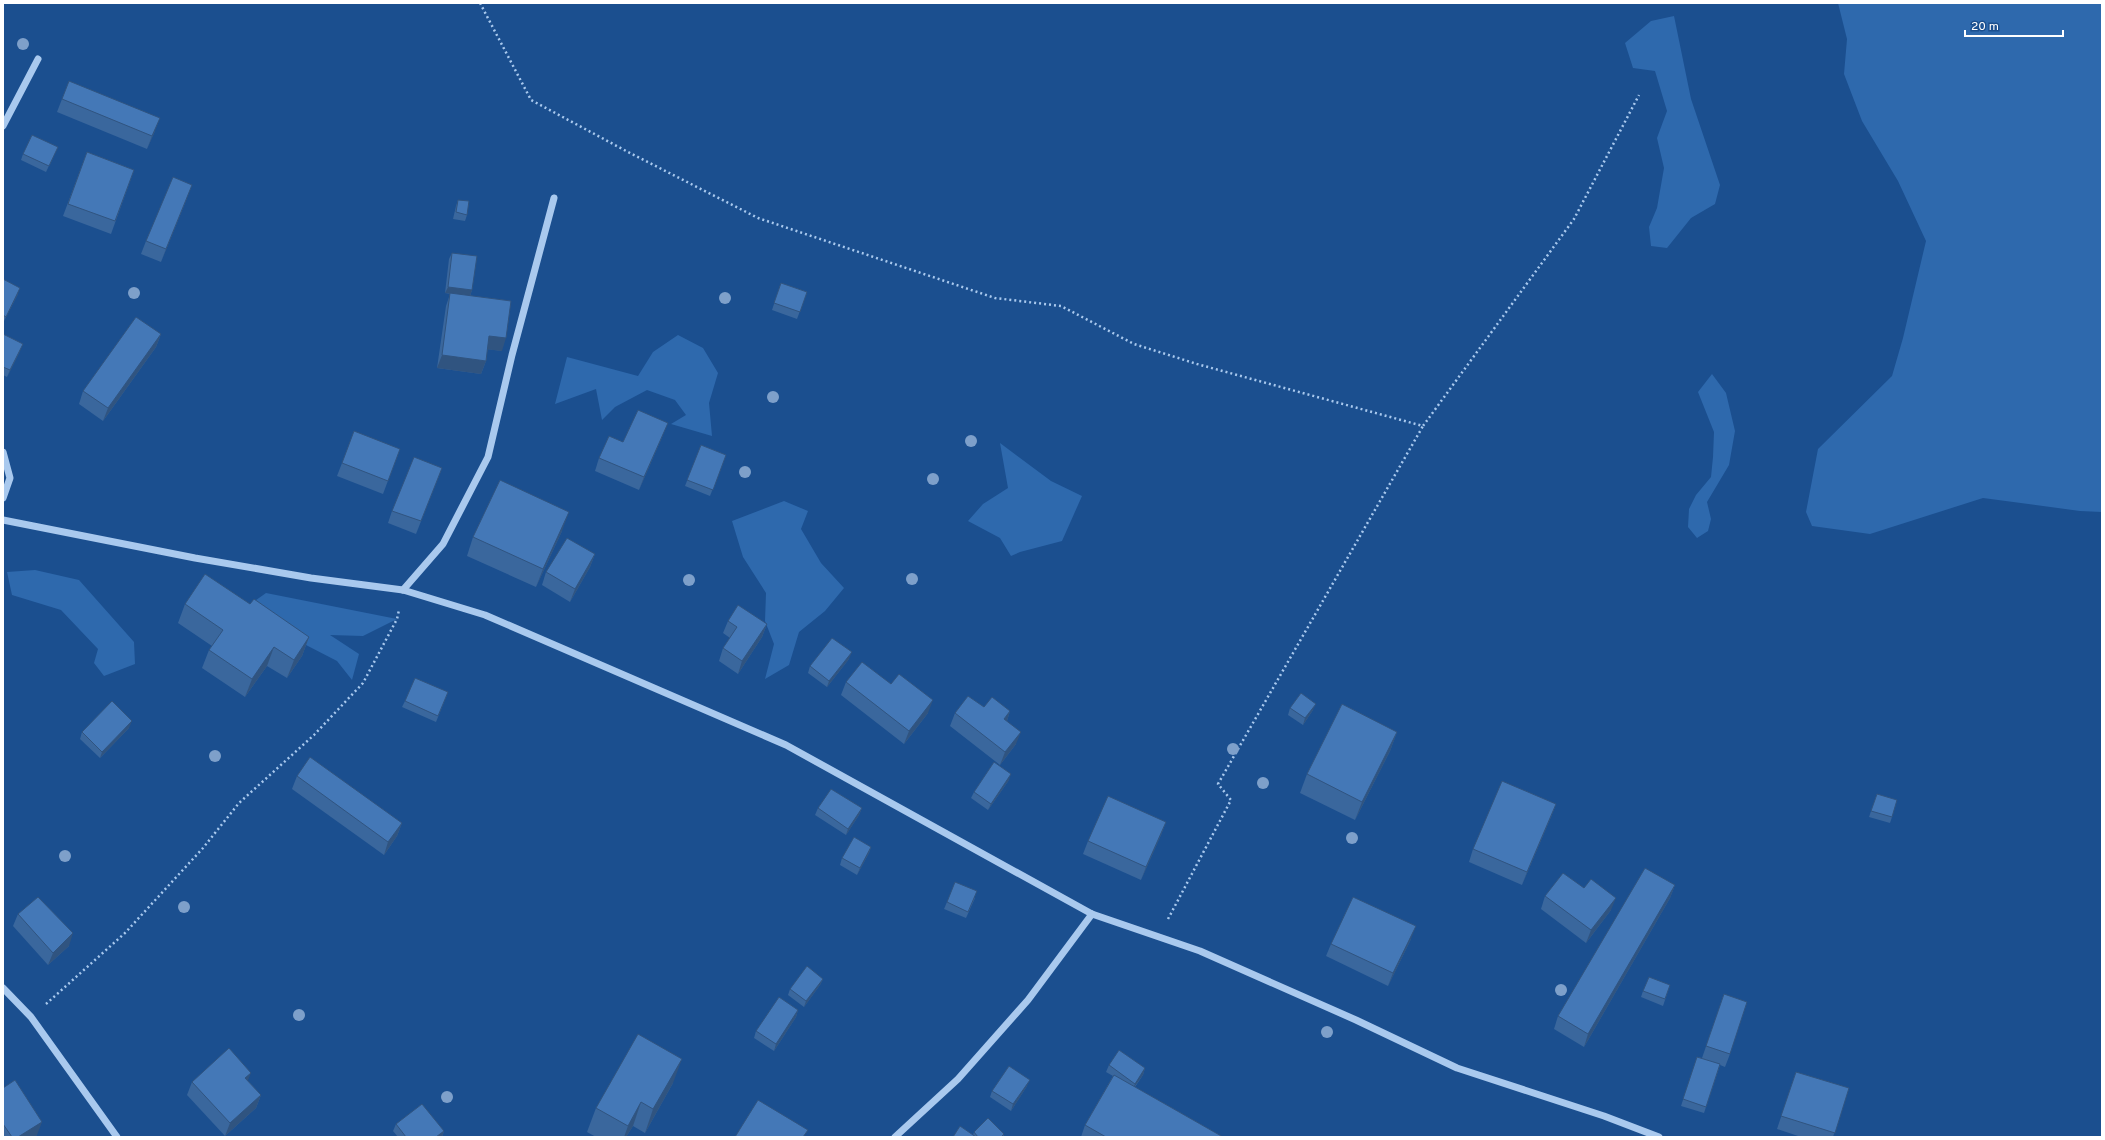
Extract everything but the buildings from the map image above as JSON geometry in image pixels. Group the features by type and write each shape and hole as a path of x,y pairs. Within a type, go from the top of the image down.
{"street":[{"path":"3,126 38,59"},
{"path":"403,590 443,544 488,457 512,355 554,198"},
{"path":"3,452 10,478 3,498"},
{"path":"3,520 195,558 311,578 403,590 485,615 786,745 1092,914 1207,954 1356,1020 1457,1068 1604,1116 1659,1137"},
{"path":"895,1137 958,1079 1028,1000 1092,914"},
{"path":"3,988 31,1017 117,1137"}],"path":[{"path":"480,3 531,100 628,152 758,218 995,298 1061,306 1141,347 1423,426"},
{"path":"1158,937 1231,800 1218,784 1423,426 1574,218 1639,95"},
{"path":"31,1017 125,933 203,848 239,804 314,735 363,683 396,619 403,590"}],"shaded area":[{"path":"1838,3 2102,3 2102,512 2080,511 1983,498 1870,534 1812,526 1806,512 1818,449 1892,376 1903,338 1926,241 1898,181 1862,121 1844,74 1847,39"},
{"path":"1674,16 1691,99 1720,185 1715,204 1691,218 1667,248 1651,246 1649,227 1657,208 1664,168 1657,138 1667,111 1655,71 1633,68 1625,43 1651,21"},
{"path":"678,335 703,348 718,373 709,403 712,436 671,424 686,415 675,400 647,390 615,407 602,420 596,389 555,404 567,357 638,376 653,352"},
{"path":"1712,374 1726,393 1735,431 1729,465 1707,502 1711,519 1708,531 1697,538 1688,527 1689,509 1696,495 1711,477 1714,432 1698,392"},
{"path":"1000,443 1051,481 1082,496 1062,541 1020,552 1011,556 1000,538 968,521 983,504 1008,488"},
{"path":"784,501 808,511 801,529 821,563 844,588 825,611 799,632 789,665 765,679 774,644 765,621 766,593 743,557 732,521"},
{"path":"35,570 79,580 134,642 135,664 104,676 94,663 98,649 61,610 12,595 7,572"},
{"path":"266,593 397,619 363,636 330,635 359,654 352,680 337,661 306,645 246,607"}]}
